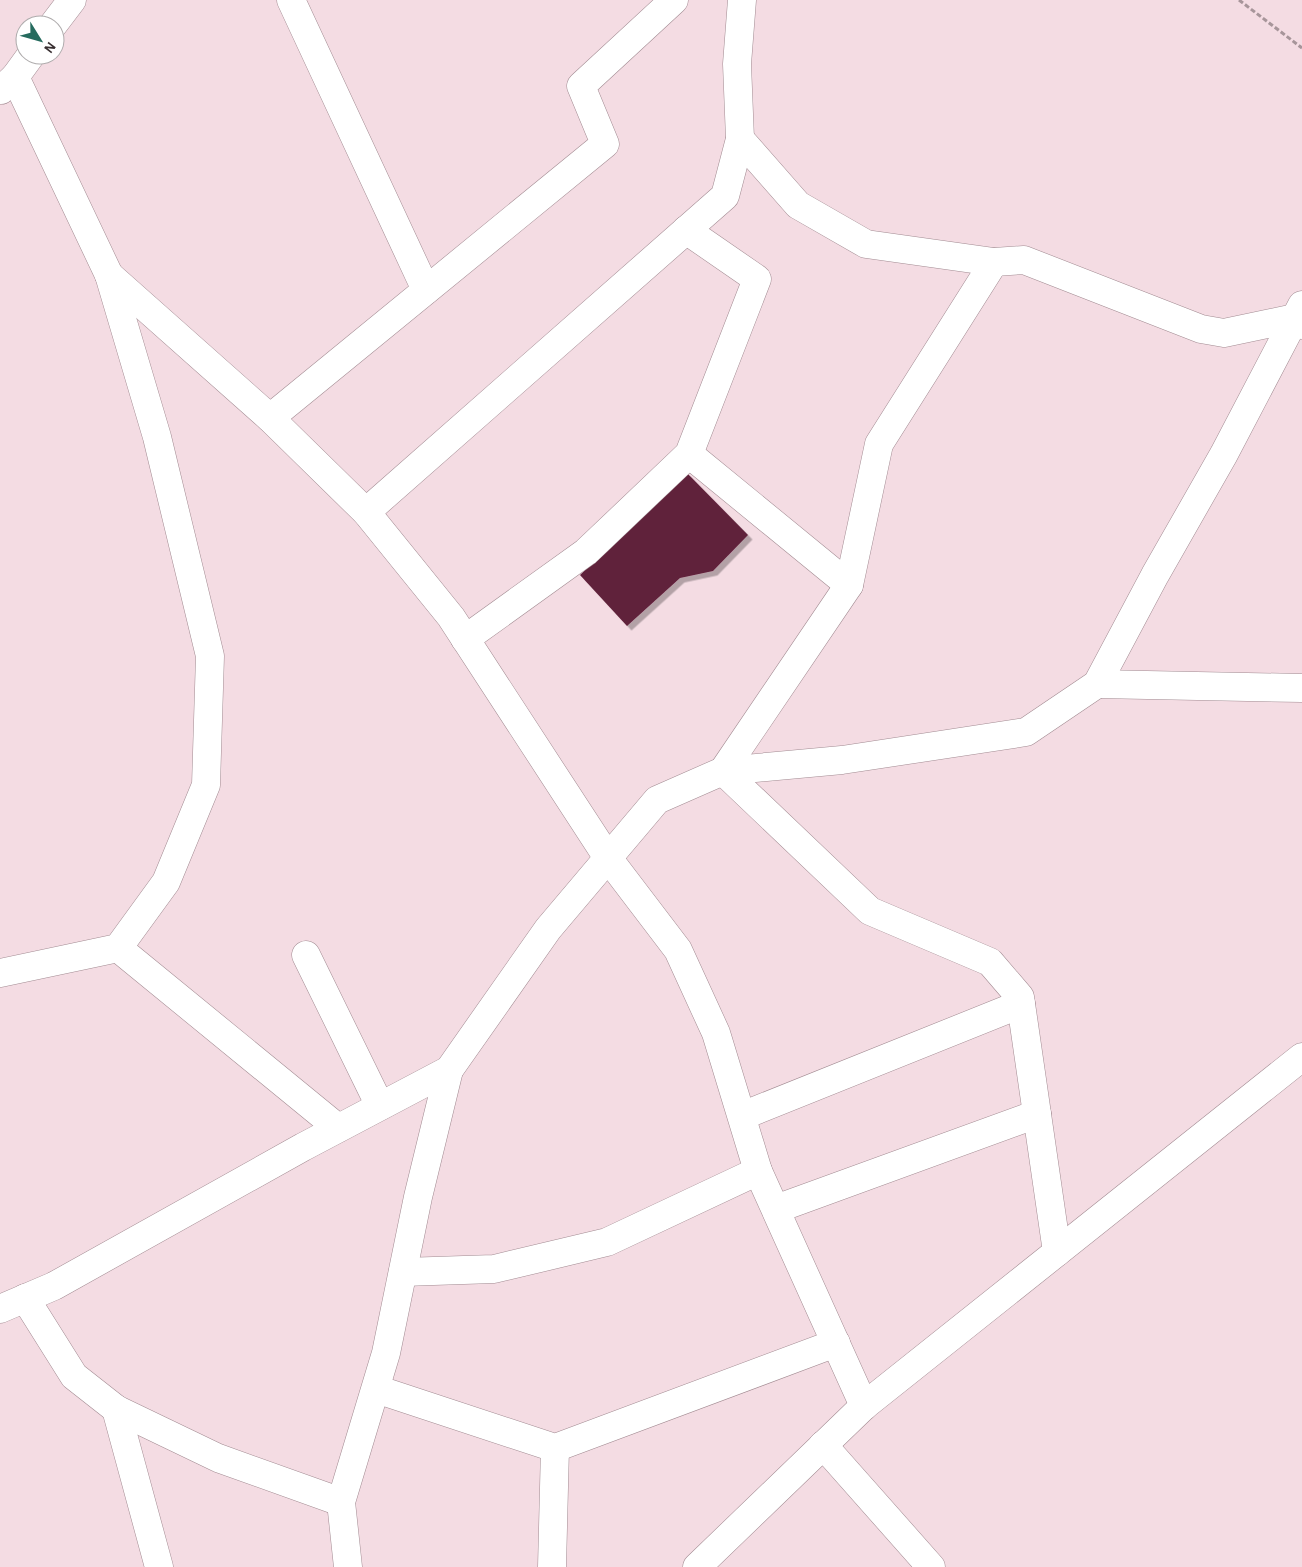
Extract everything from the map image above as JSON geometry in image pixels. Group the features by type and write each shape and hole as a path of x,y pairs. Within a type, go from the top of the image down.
{"street":[{"path":"61,15 72,0"},
{"path":"291,0 426,290"},
{"path":"270,418 605,144 581,86 674,0"},
{"path":"366,512 724,196 740,139 737,64 742,0"},
{"path":"0,973 118,948 166,882 206,785 210,656 157,437 109,276 7,84 23,65"},
{"path":"740,139 798,205 866,244 994,262 1024,260 1201,329 1224,333 1300,316"},
{"path":"465,639 586,552 689,454 757,279 686,230"},
{"path":"723,771 849,585 879,444 994,262"},
{"path":"109,276 270,418 366,512 451,617 608,858 678,950 716,1033 758,1170 864,1406"},
{"path":"348,1567 340,1502 386,1353 418,1197 449,1070 548,929 657,800 723,771 842,760 1026,732 1097,684 1300,316"},
{"path":"689,454 849,585"},
{"path":"1097,684 1302,688"},
{"path":"723,771 870,911 990,962 1020,997 1057,1252"},
{"path":"118,948 338,1128"},
{"path":"306,955 380,1106"},
{"path":"742,1116 1021,1004"},
{"path":"697,1567 864,1406 1302,1057"},
{"path":"0,1309 54,1286 338,1128 449,1070"},
{"path":"776,1209 1037,1114"},
{"path":"404,1272 494,1269 607,1242 758,1170"},
{"path":"25,1298 74,1376 116,1409 218,1458 340,1502"},
{"path":"376,1389 555,1448 836,1343"},
{"path":"116,1409 159,1567"},
{"path":"824,1445 931,1567"},
{"path":"552,1567 555,1448"}],"path":[{"path":"1239,0 1302,48"}],"building":[{"path":"686,472 748,535 713,571 680,578 627,626 580,575"}]}
